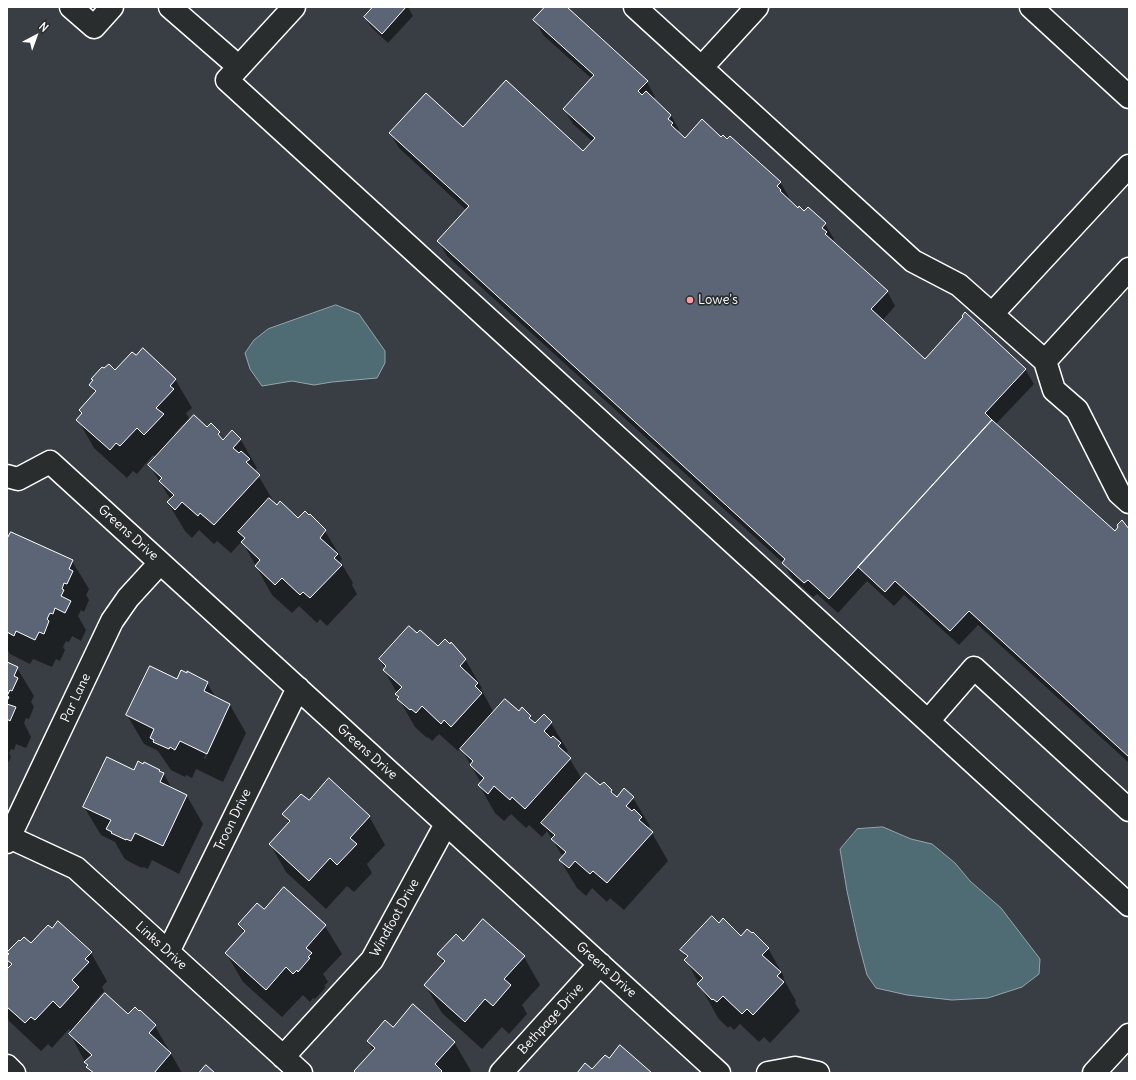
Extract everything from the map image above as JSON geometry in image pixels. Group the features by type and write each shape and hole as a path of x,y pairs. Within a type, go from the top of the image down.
{"street":[{"path":"71,7 94,27 112,7"},
{"path":"170,7 239,67"},
{"path":"294,7 227,80 1129,905"},
{"path":"635,7 914,261 959,285 1045,361 1054,390 1077,410 1120,493 1129,502"},
{"path":"702,67 758,7"},
{"path":"1031,7 1129,96"},
{"path":"992,314 1129,166"},
{"path":"1045,361 1129,269"},
{"name":"Greens Drive","path":"7,476 18,479 50,462 719,1073"},
{"name":"Par Lane","path":"8,840 112,622 128,598 160,563"},
{"path":"928,721 974,668 1129,810"},
{"name":"Troon Drive","path":"168,952 298,688"},
{"name":"Windfoot Drive","path":"284,1057 372,960 446,824"},
{"name":"Links Drive","path":"8,840 76,868 301,1073"},
{"name":"Bethpage Drive","path":"501,1073 600,964"},
{"path":"1094,1073 1129,1035"},
{"path":"7,1066 14,1073"},
{"path":"768,1073 795,1068 818,1073"}],"water":[{"path":"336,305 359,314 385,351 385,363 377,378 314,385 292,381 262,386 250,369 245,353 254,340 268,329"},
{"path":"883,827 911,839 932,844 955,863 970,881 1001,908 1040,959 1039,974 1022,987 988,998 952,1000 907,995 876,988 867,975 858,941 840,849 857,829"}],"building":[{"path":"373,7 406,7 382,34 364,17"},
{"name":"Lowe's","path":"545,7 567,7 648,81 638,91 642,95 646,91 671,115 668,119 673,123 671,125 685,138 702,119 721,137 723,135 727,139 730,136 781,182 777,186 781,190 780,191 798,208 799,206 804,211 808,207 826,223 822,228 827,232 825,234 888,291 871,309 925,359 963,317 962,316 965,312 1026,369 985,413 992,420 829,599 808,580 804,583 782,563 785,559 437,241 469,206 389,133 426,93 463,127 506,80 583,151 595,138 563,109 594,75 533,20"},
{"path":"143,348 176,379 170,386 174,389 156,408 164,414 144,435 137,428 120,446 116,443 110,450 76,420 82,413 79,410 96,391 89,385 93,380 91,379 102,367 104,368 109,364 115,370 132,352 136,355"},
{"path":"194,415 207,427 211,423 220,432 218,434 223,440 232,430 241,439 233,448 239,453 241,451 250,459 246,462 260,475 214,525 200,513 198,516 182,502 175,510 167,502 174,495 159,481 162,478 148,465"},
{"path":"992,420 1115,531 1118,527 1117,525 1122,520 1129,529 1129,757 969,611 950,631 895,581 885,592 858,567"},
{"path":"269,498 277,505 280,501 298,518 305,511 309,515 310,514 326,530 320,538 338,554 334,558 342,565 310,598 303,592 300,595 282,578 275,585 255,566 260,560 241,542 245,538 238,532"},
{"path":"11,532 73,560 69,569 73,571 67,584 64,583 62,589 64,590 61,596 71,601 65,613 55,608 53,614 50,613 47,619 49,621 44,634 39,632 35,640 16,631 14,636 7,632 7,539"},
{"path":"409,626 417,633 420,630 438,646 445,639 450,644 451,642 466,659 460,666 478,683 475,686 482,693 451,727 444,720 441,724 422,706 416,713 411,709 410,710 397,699 399,697 395,694 402,687 383,670 386,666 379,659"},
{"path":"7,662 18,667 14,676 18,678 12,691 10,690 7,696"},
{"path":"150,666 177,679 181,670 187,673 187,671 208,682 204,691 230,704 207,754 180,741 175,750 153,742 154,740 150,738 154,729 126,715"},
{"path":"505,699 519,711 522,707 531,716 529,718 535,723 544,714 552,722 544,731 551,738 553,736 561,743 558,746 571,758 525,809 512,797 510,800 494,786 488,794 478,785 484,778 470,765 473,761 460,749"},
{"path":"7,704 16,707 10,721 7,719"},
{"path":"107,757 134,770 138,761 143,764 144,762 164,773 160,782 187,795 163,846 135,833 131,841 111,833 112,832 106,829 111,820 83,807"},
{"path":"586,773 600,785 604,782 612,790 611,792 617,797 624,788 634,797 626,806 632,811 634,809 642,817 639,820 653,832 607,883 593,871 590,874 575,861 569,868 559,860 566,852 551,839 555,835 541,823"},
{"path":"329,778 370,816 350,838 357,844 337,865 330,858 309,881 269,844 290,821 282,814 301,794 309,800"},
{"path":"284,887 326,925 306,948 312,953 308,957 310,958 298,972 297,970 293,974 286,967 266,990 225,953 245,931 238,924 257,903 264,909"},
{"path":"712,916 719,923 723,918 741,936 747,929 752,933 753,932 769,948 762,955 781,972 777,976 784,982 753,1015 747,1009 742,1014 723,996 717,1002 713,999 712,1000 697,984 703,978 684,960 688,956 680,950"},
{"path":"483,919 525,956 504,979 511,985 493,1006 485,999 465,1022 424,985 445,961 437,954 456,934 463,941"},
{"path":"58,921 92,952 85,959 89,962 72,980 79,987 60,1008 53,1001 35,1020 31,1017 25,1023 7,1007 7,969 12,964 7,960 7,955 9,954 7,952 24,937 31,943 48,925 52,928"},
{"path":"105,993 128,1014 135,1007 156,1025 149,1033 171,1053 154,1073 94,1073 86,1067 88,1065 84,1062 92,1055 69,1034"},
{"path":"413,1004 455,1042 435,1064 442,1071 440,1073 356,1073 354,1071 375,1048 367,1041 385,1020 393,1027"},
{"path":"620,1045 652,1073 577,1073 585,1063 592,1069 605,1055 609,1058"},
{"path":"206,1065 215,1073 199,1073"}],"place":[{"name":"Lowe's","path":"690,300"}]}
